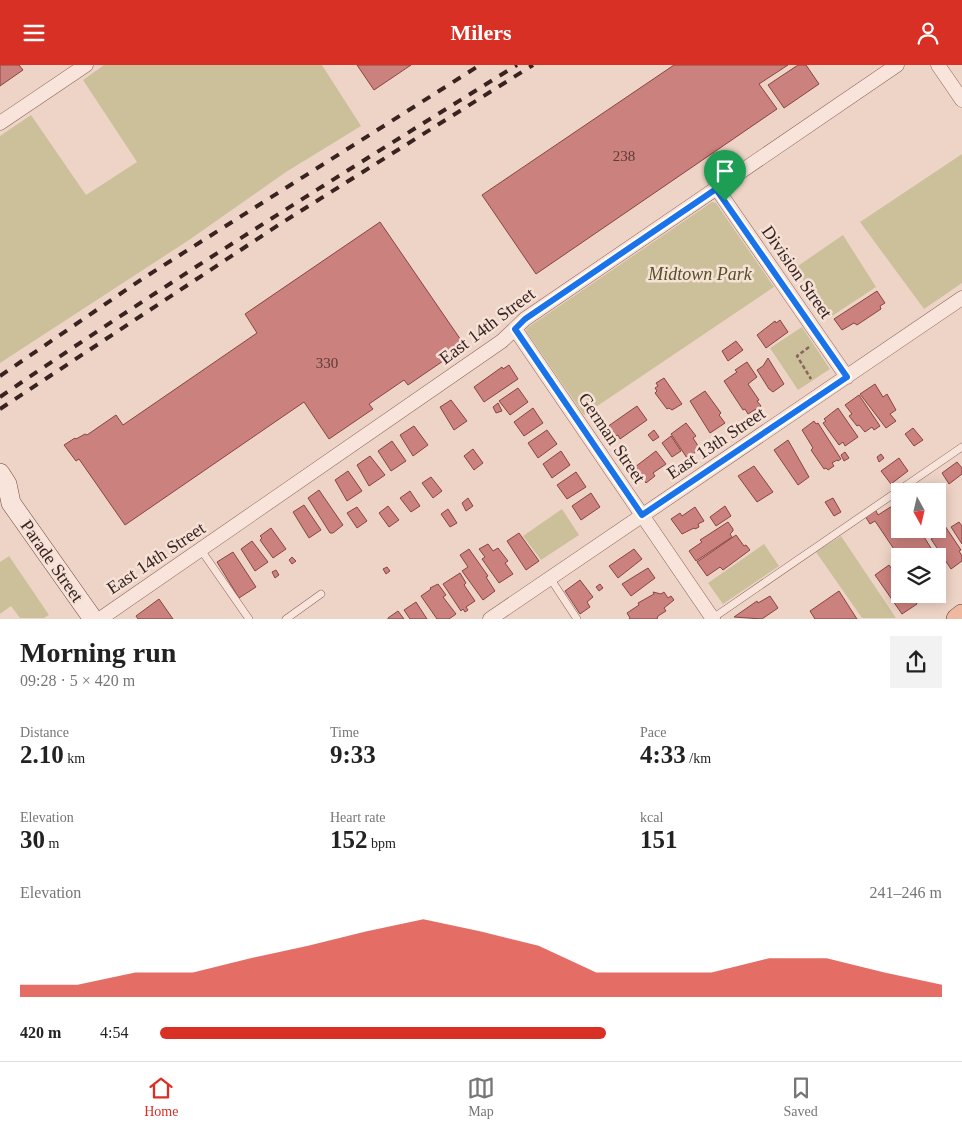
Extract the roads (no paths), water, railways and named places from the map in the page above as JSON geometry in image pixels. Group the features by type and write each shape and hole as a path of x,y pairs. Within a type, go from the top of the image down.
{"main road":[{"name":"Parade Street","path":"0,473 7,484 5,501 93,619"},
{"path":"957,619 962,615"}],"street":[{"path":"0,123 86,65"},
{"name":"East 14th Street","path":"100,619 502,341 525,319 897,65"},
{"path":"938,65 962,99"},
{"name":"Division Street","path":"716,189 847,377"},
{"name":"East 13th Street","path":"490,619 962,299"},
{"name":"German Street","path":"515,329 713,618"}],"lane":[{"path":"713,618 962,447"},
{"path":"201,550 249,619"},
{"path":"550,578 577,619"},
{"path":"286,619 321,594"}],"railway":[{"path":"0,376 142,279 480,65"},
{"path":"0,397 192,269 517,65"},
{"path":"0,409 280,224 533,65"}],"park label":[{"name":"Midtown Park","path":"700,274"}]}
